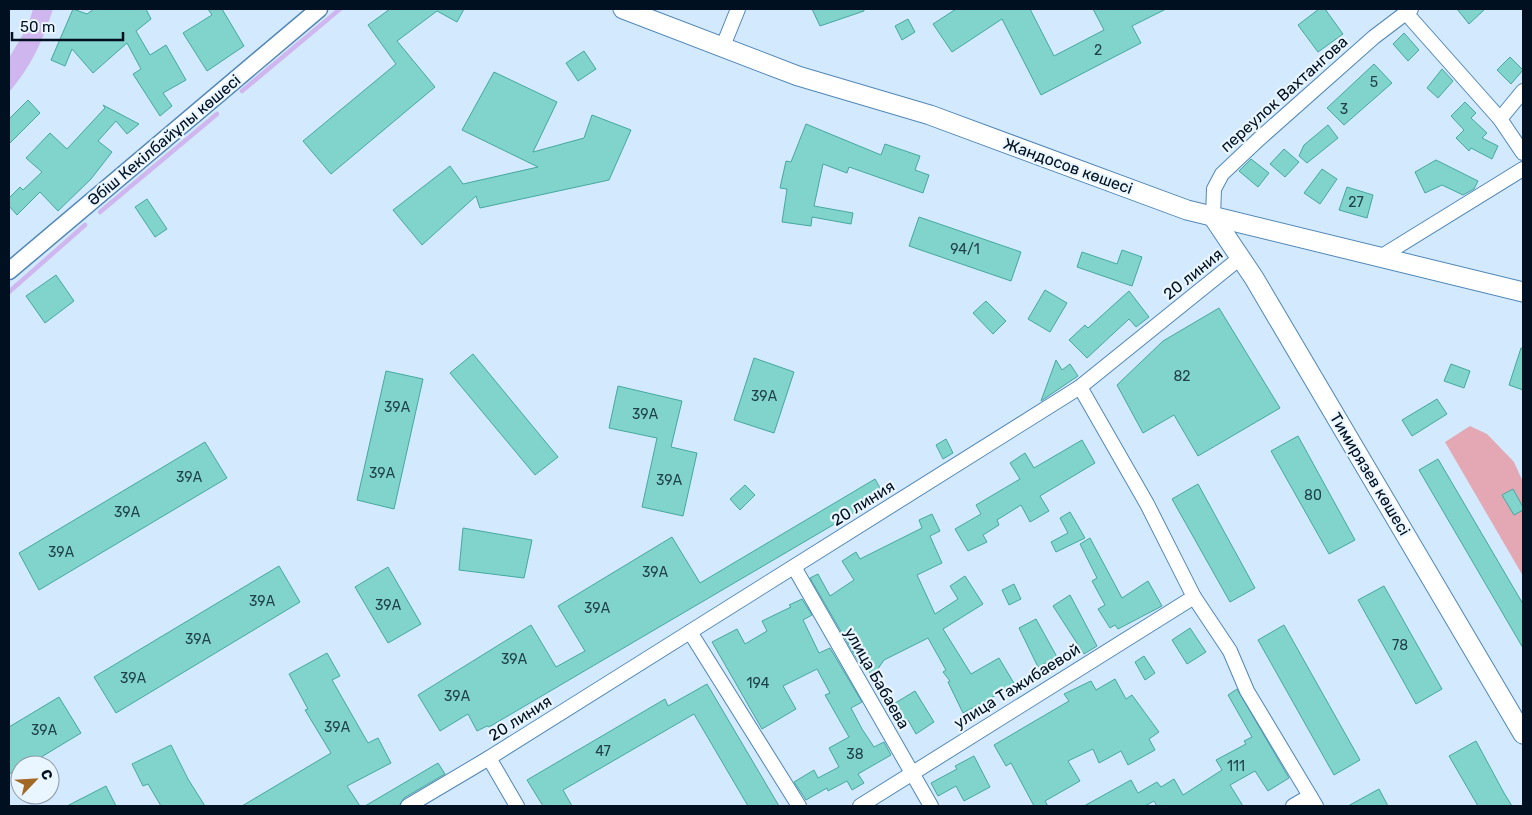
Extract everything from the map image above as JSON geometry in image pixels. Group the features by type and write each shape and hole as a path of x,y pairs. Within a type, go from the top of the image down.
{"main road":[{"name":"Жандосов көшесі","path":"623,9 724,46 798,76 922,112 1187,210 1382,256 1523,292"},
{"name":"Тимирязев көшесі","path":"1212,217 1240,258 1523,734"}],"street":[{"name":"Әбіш Кекілбайұлы көшесі","path":"9,271 319,9"},
{"path":"724,46 738,9"},
{"name":"переулок Вахтангова","path":"1212,217 1214,189 1222,174 1266,132 1374,37 1408,11 1500,119 1523,153"},
{"path":"1500,119 1523,91"},
{"path":"1382,256 1523,169"},
{"name":"20 линия","path":"408,806 489,758 1080,387 1240,258"},
{"path":"1080,387 1147,504 1194,597 1230,652 1248,691 1313,801 1293,806"},
{"name":"улица Бабаева","path":"794,567 931,806"},
{"name":"улица Тажибаевой","path":"860,806 1194,597"},
{"path":"690,632 799,806"},
{"path":"489,758 517,806"}],"shaded area":[{"path":"33,9 53,9 36,53 24,73 9,92 9,58 28,26"},
{"path":"1470,426 1487,434 1514,462 1523,482 1523,576 1445,442"}],"building":[{"path":"73,9 87,14 94,9 146,9 151,19 136,31 150,55 166,45 186,80 163,93 172,106 160,116 133,74 141,69 127,43 93,73 72,49 65,66 51,60"},
{"path":"208,9 222,9 244,46 207,71 183,33 212,15"},
{"path":"390,9 464,9 457,22 437,11 397,41 435,87 331,174 303,141 396,64 368,25"},
{"path":"812,9 864,9 864,11 820,26"},
{"path":"956,9 1030,9 1054,56 1104,30 1093,9 1166,9 1132,26 1141,43 1041,95 1002,19 952,52 933,24"},
{"path":"1319,9 1325,9 1343,34 1318,52 1298,25"},
{"path":"1457,9 1485,9 1469,24"},
{"path":"908,19 915,32 902,40 895,26"},
{"path":"1404,33 1419,50 1408,61 1393,44"},
{"path":"584,51 596,69 578,81 566,63"},
{"path":"1510,57 1523,70 1511,84 1497,70"},
{"path":"1374,64 1392,83 1344,125 1327,108"},
{"path":"1442,69 1453,81 1438,98 1427,88"},
{"path":"494,72 557,102 533,152 584,138 592,115 631,130 609,180 480,208 476,196 422,245 393,210 450,166 463,184 538,167 462,130"},
{"path":"28,100 40,113 9,144 9,119"},
{"path":"1465,102 1476,113 1471,118 1487,133 1482,138 1498,146 1492,159 1471,148 1469,151 1456,138 1464,130 1451,116"},
{"path":"103,105 139,124 127,134 116,121 98,141 112,152 91,179 58,211 40,192 17,215 9,206 9,198 20,187 23,190 42,172 26,158 50,133 67,149 105,108"},
{"path":"806,124 881,155 885,144 920,156 915,170 929,175 923,193 849,167 847,173 823,164 814,206 853,213 851,224 812,217 811,226 782,222 787,189 780,188 786,161 791,162"},
{"path":"1328,125 1338,138 1307,163 1299,156 1304,145"},
{"path":"1284,149 1299,162 1285,177 1270,164"},
{"path":"1251,159 1269,173 1258,187 1239,171"},
{"path":"1436,160 1478,181 1474,189 1463,195 1442,185 1425,193 1415,172"},
{"path":"1322,169 1337,179 1320,204 1304,193"},
{"path":"1347,187 1373,195 1367,218 1339,210"},
{"path":"147,199 167,229 155,237 135,207"},
{"path":"919,217 1021,252 1011,281 909,246"},
{"path":"1122,250 1142,257 1132,286 1077,267 1082,252 1117,264"},
{"path":"56,275 74,301 45,323 26,296"},
{"path":"1045,290 1067,303 1050,332 1028,319"},
{"path":"1129,291 1149,317 1136,327 1129,319 1087,358 1069,340 1085,325 1088,328"},
{"path":"986,301 1006,321 993,334 973,313"},
{"path":"1219,308 1280,408 1198,456 1174,415 1143,433 1117,385 1163,341"},
{"path":"1521,348 1523,348 1523,390 1509,385"},
{"path":"473,354 558,457 535,475 450,373"},
{"path":"754,358 794,372 774,433 734,420"},
{"path":"1056,360 1062,370 1070,364 1078,376 1041,401"},
{"path":"1451,364 1470,371 1464,388 1444,381"},
{"path":"386,371 423,379 394,509 357,500"},
{"path":"618,386 682,401 671,447 697,453 683,516 642,507 657,438 609,428"},
{"path":"1437,399 1447,414 1412,436 1402,420"},
{"path":"1298,436 1355,540 1329,554 1271,451"},
{"path":"946,439 953,453 943,459 936,445"},
{"path":"1082,440 1095,463 1040,496 1049,511 1030,522 1021,505 997,520 999,525 983,535 987,542 968,551 955,529 981,514 976,505 1020,479 1010,463 1025,453 1034,468"},
{"path":"205,442 227,478 39,590 19,553"},
{"path":"1438,459 1523,604 1523,648 1419,470"},
{"path":"875,479 884,495 489,727 487,726 477,731 468,714 440,731 418,695 531,625 556,667 585,651 558,606 672,537 700,583"},
{"path":"1198,484 1255,588 1230,602 1172,499"},
{"path":"745,485 755,495 740,510 730,499"},
{"path":"1513,489 1523,507 1523,510 1514,515 1502,495"},
{"path":"1070,512 1085,538 1056,552 1051,542 1068,533 1060,518"},
{"path":"932,514 940,531 930,536 942,563 917,575 935,614 958,599 950,586 965,576 983,604 943,629 971,674 999,658 1015,685 963,713 948,682 950,681 943,672 946,670 928,638 884,660 873,676 857,659 810,578 818,574 830,596 854,580 842,561 856,552 860,559 922,528 919,520"},
{"path":"463,528 532,540 524,578 459,570"},
{"path":"1090,538 1122,598 1148,581 1162,606 1118,629 1115,625 1110,628 1098,609 1105,605 1092,581 1097,578 1080,544"},
{"path":"279,566 300,602 116,713 94,677"},
{"path":"388,567 421,624 388,643 355,587"},
{"path":"1014,584 1021,599 1009,605 1002,590"},
{"path":"1384,586 1442,689 1416,704 1358,600"},
{"path":"1070,595 1097,646 1084,654 1053,606"},
{"path":"802,599 812,615 803,620 819,653 830,648 862,702 851,708 862,729 874,747 884,742 891,755 858,774 864,783 852,790 847,781 828,791 827,788 806,800 794,782 814,770 818,778 839,767 829,748 849,737 825,695 830,693 817,669 783,686 796,709 762,729 712,642 737,629 745,644 767,631 762,621 791,607 789,605"},
{"path":"1036,619 1057,657 1038,667 1019,628"},
{"path":"1284,625 1360,760 1334,775 1258,640"},
{"path":"1190,628 1206,652 1187,664 1172,640"},
{"path":"327,653 340,676 332,680 368,743 378,738 391,763 347,786 360,806 242,806 331,753 305,710 308,709 289,674"},
{"path":"1144,656 1155,673 1145,680 1135,662"},
{"path":"1115,679 1126,699 1132,695 1159,732 1149,739 1155,750 1128,765 1121,751 1099,763 1093,749 1068,761 1080,781 1045,801 1048,806 1034,806 1011,763 1006,766 994,745 1069,701 1064,694 1091,681 1096,690"},
{"path":"707,684 779,806 748,806 694,714 563,790 572,806 543,806 527,780 665,699 668,706"},
{"path":"1237,689 1289,778 1268,791 1255,771 1230,785 1243,806 1157,806 1154,801 1145,806 1084,806 1131,780 1138,793 1157,782 1161,787 1174,779 1183,795 1222,770 1216,760 1246,744 1244,741 1252,737 1228,695"},
{"path":"915,691 934,722 916,734 908,720 898,726 887,708"},
{"path":"59,697 81,733 45,755 10,755 9,774 9,727"},
{"path":"1476,741 1512,806 1478,806 1449,756"},
{"path":"171,745 188,779 205,806 161,806 148,784 143,786 132,764"},
{"path":"974,756 990,787 964,801 956,786 938,796 931,783 957,769 955,766"},
{"path":"438,763 445,774 404,798 399,806 365,806"},
{"path":"106,786 116,806 67,806"},
{"path":"1379,789 1388,806 1348,806"}],"waterway":[{"path":"242,91 340,9"},
{"path":"100,212 217,114"},
{"path":"9,292 85,225"}]}
